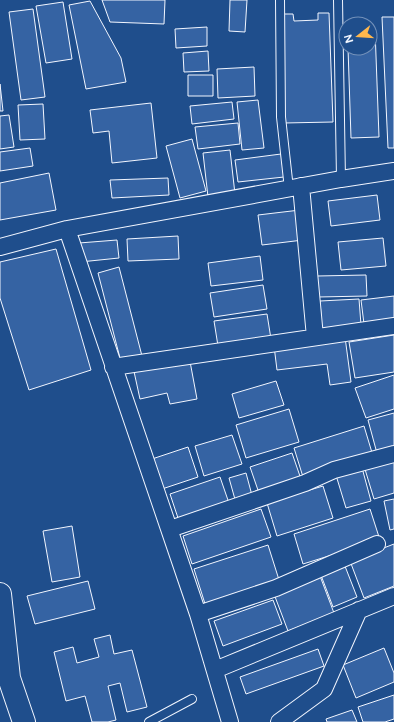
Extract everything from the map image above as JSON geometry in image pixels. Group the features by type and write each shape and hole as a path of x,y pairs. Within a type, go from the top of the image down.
{"street":[{"path":"0,246 67,229 295,187 394,171"},
{"path":"295,187 315,338"},
{"path":"67,229 170,529 198,614 230,722"},
{"path":"113,366 394,326"},
{"path":"170,529 305,483 334,470 394,454"},
{"path":"198,614 276,588 377,544"},
{"path":"0,594 4,679 24,722"},
{"path":"215,670 394,596"},
{"path":"279,722 324,689 359,610"}],"lane":[{"path":"280,0 281,117 295,187"},
{"path":"338,0 341,179"},
{"path":"149,722 192,699"}],"building":[{"path":"102,0 165,0 164,24 110,22"},
{"path":"230,0 247,0 245,32 229,31"},
{"path":"90,1 121,58 126,82 86,89 69,5"},
{"path":"63,2 72,59 46,63 36,6"},
{"path":"33,9 45,97 21,100 9,12"},
{"path":"318,13 329,13 333,122 284,123 281,14 293,14 294,21 318,20"},
{"path":"382,17 394,17 394,148 388,148"},
{"path":"207,27 207,46 176,48 175,29"},
{"path":"208,51 209,71 184,72 183,53"},
{"path":"348,56 376,56 379,137 351,138"},
{"path":"254,67 255,96 218,98 217,69"},
{"path":"188,75 213,75 213,96 188,96"},
{"path":"0,84 3,111 0,111"},
{"path":"258,100 264,148 242,150 237,102"},
{"path":"232,102 234,119 192,124 190,106"},
{"path":"151,103 157,158 112,163 109,131 93,133 90,110"},
{"path":"43,104 45,139 20,140 18,105"},
{"path":"9,115 14,147 0,149 0,116"},
{"path":"238,123 240,144 198,149 195,127"},
{"path":"192,139 206,191 180,198 166,146"},
{"path":"30,148 33,166 0,171 0,152"},
{"path":"230,150 235,194 208,197 203,153"},
{"path":"281,154 284,177 238,182 235,160"},
{"path":"49,173 56,210 0,220 0,183"},
{"path":"168,178 169,195 112,198 110,180"},
{"path":"377,195 380,220 331,226 328,201"},
{"path":"300,210 303,240 262,245 258,215"},
{"path":"178,236 179,259 128,261 127,239"},
{"path":"383,238 386,266 341,270 338,242"},
{"path":"117,240 119,258 80,262 79,243"},
{"path":"56,249 91,370 29,390 0,298 0,262"},
{"path":"260,256 263,280 211,286 208,263"},
{"path":"119,267 142,356 121,362 98,273"},
{"path":"366,275 367,296 318,297 317,276"},
{"path":"263,285 267,309 214,317 210,293"},
{"path":"394,296 394,320 364,324 361,300"},
{"path":"359,299 361,325 322,331 320,301"},
{"path":"267,314 271,339 218,346 214,321"},
{"path":"394,335 394,372 355,378 349,342"},
{"path":"345,337 351,382 330,385 327,364 277,370 274,346"},
{"path":"189,356 197,399 170,404 167,393 140,399 133,367"},
{"path":"394,375 394,409 366,418 355,388"},
{"path":"276,381 284,405 239,418 232,394"},
{"path":"289,409 299,442 246,458 236,425"},
{"path":"394,413 394,452 378,457 368,420"},
{"path":"364,426 373,456 303,477 294,448"},
{"path":"232,435 242,464 204,476 195,446"},
{"path":"188,447 198,477 162,489 152,459"},
{"path":"292,453 302,482 260,496 250,467"},
{"path":"394,457 394,493 374,499 364,466"},
{"path":"361,464 371,501 346,508 335,472"},
{"path":"246,473 253,499 236,503 229,478"},
{"path":"220,477 230,506 180,524 170,494"},
{"path":"323,486 333,518 277,536 267,503"},
{"path":"394,499 394,529 390,530 384,501"},
{"path":"261,509 271,537 192,564 183,536"},
{"path":"370,509 380,540 303,564 294,534"},
{"path":"72,526 80,577 52,582 43,531"},
{"path":"394,544 394,586 364,598 350,561"},
{"path":"268,545 280,583 206,607 194,569"},
{"path":"343,561 357,597 333,607 319,570"},
{"path":"320,576 334,613 288,631 274,594"},
{"path":"88,581 95,609 35,624 27,596"},
{"path":"273,600 282,624 223,646 214,621"},
{"path":"110,635 114,654 132,650 147,707 127,712 120,683 108,686 116,720 108,722 92,722 85,696 66,701 54,652 73,647 77,663 99,657 94,639"},
{"path":"384,648 394,673 394,682 356,698 343,665"},
{"path":"318,649 324,666 246,694 240,677"},
{"path":"394,695 394,719 385,722 363,722 358,707"},
{"path":"352,710 357,722 327,722 326,719"}]}
